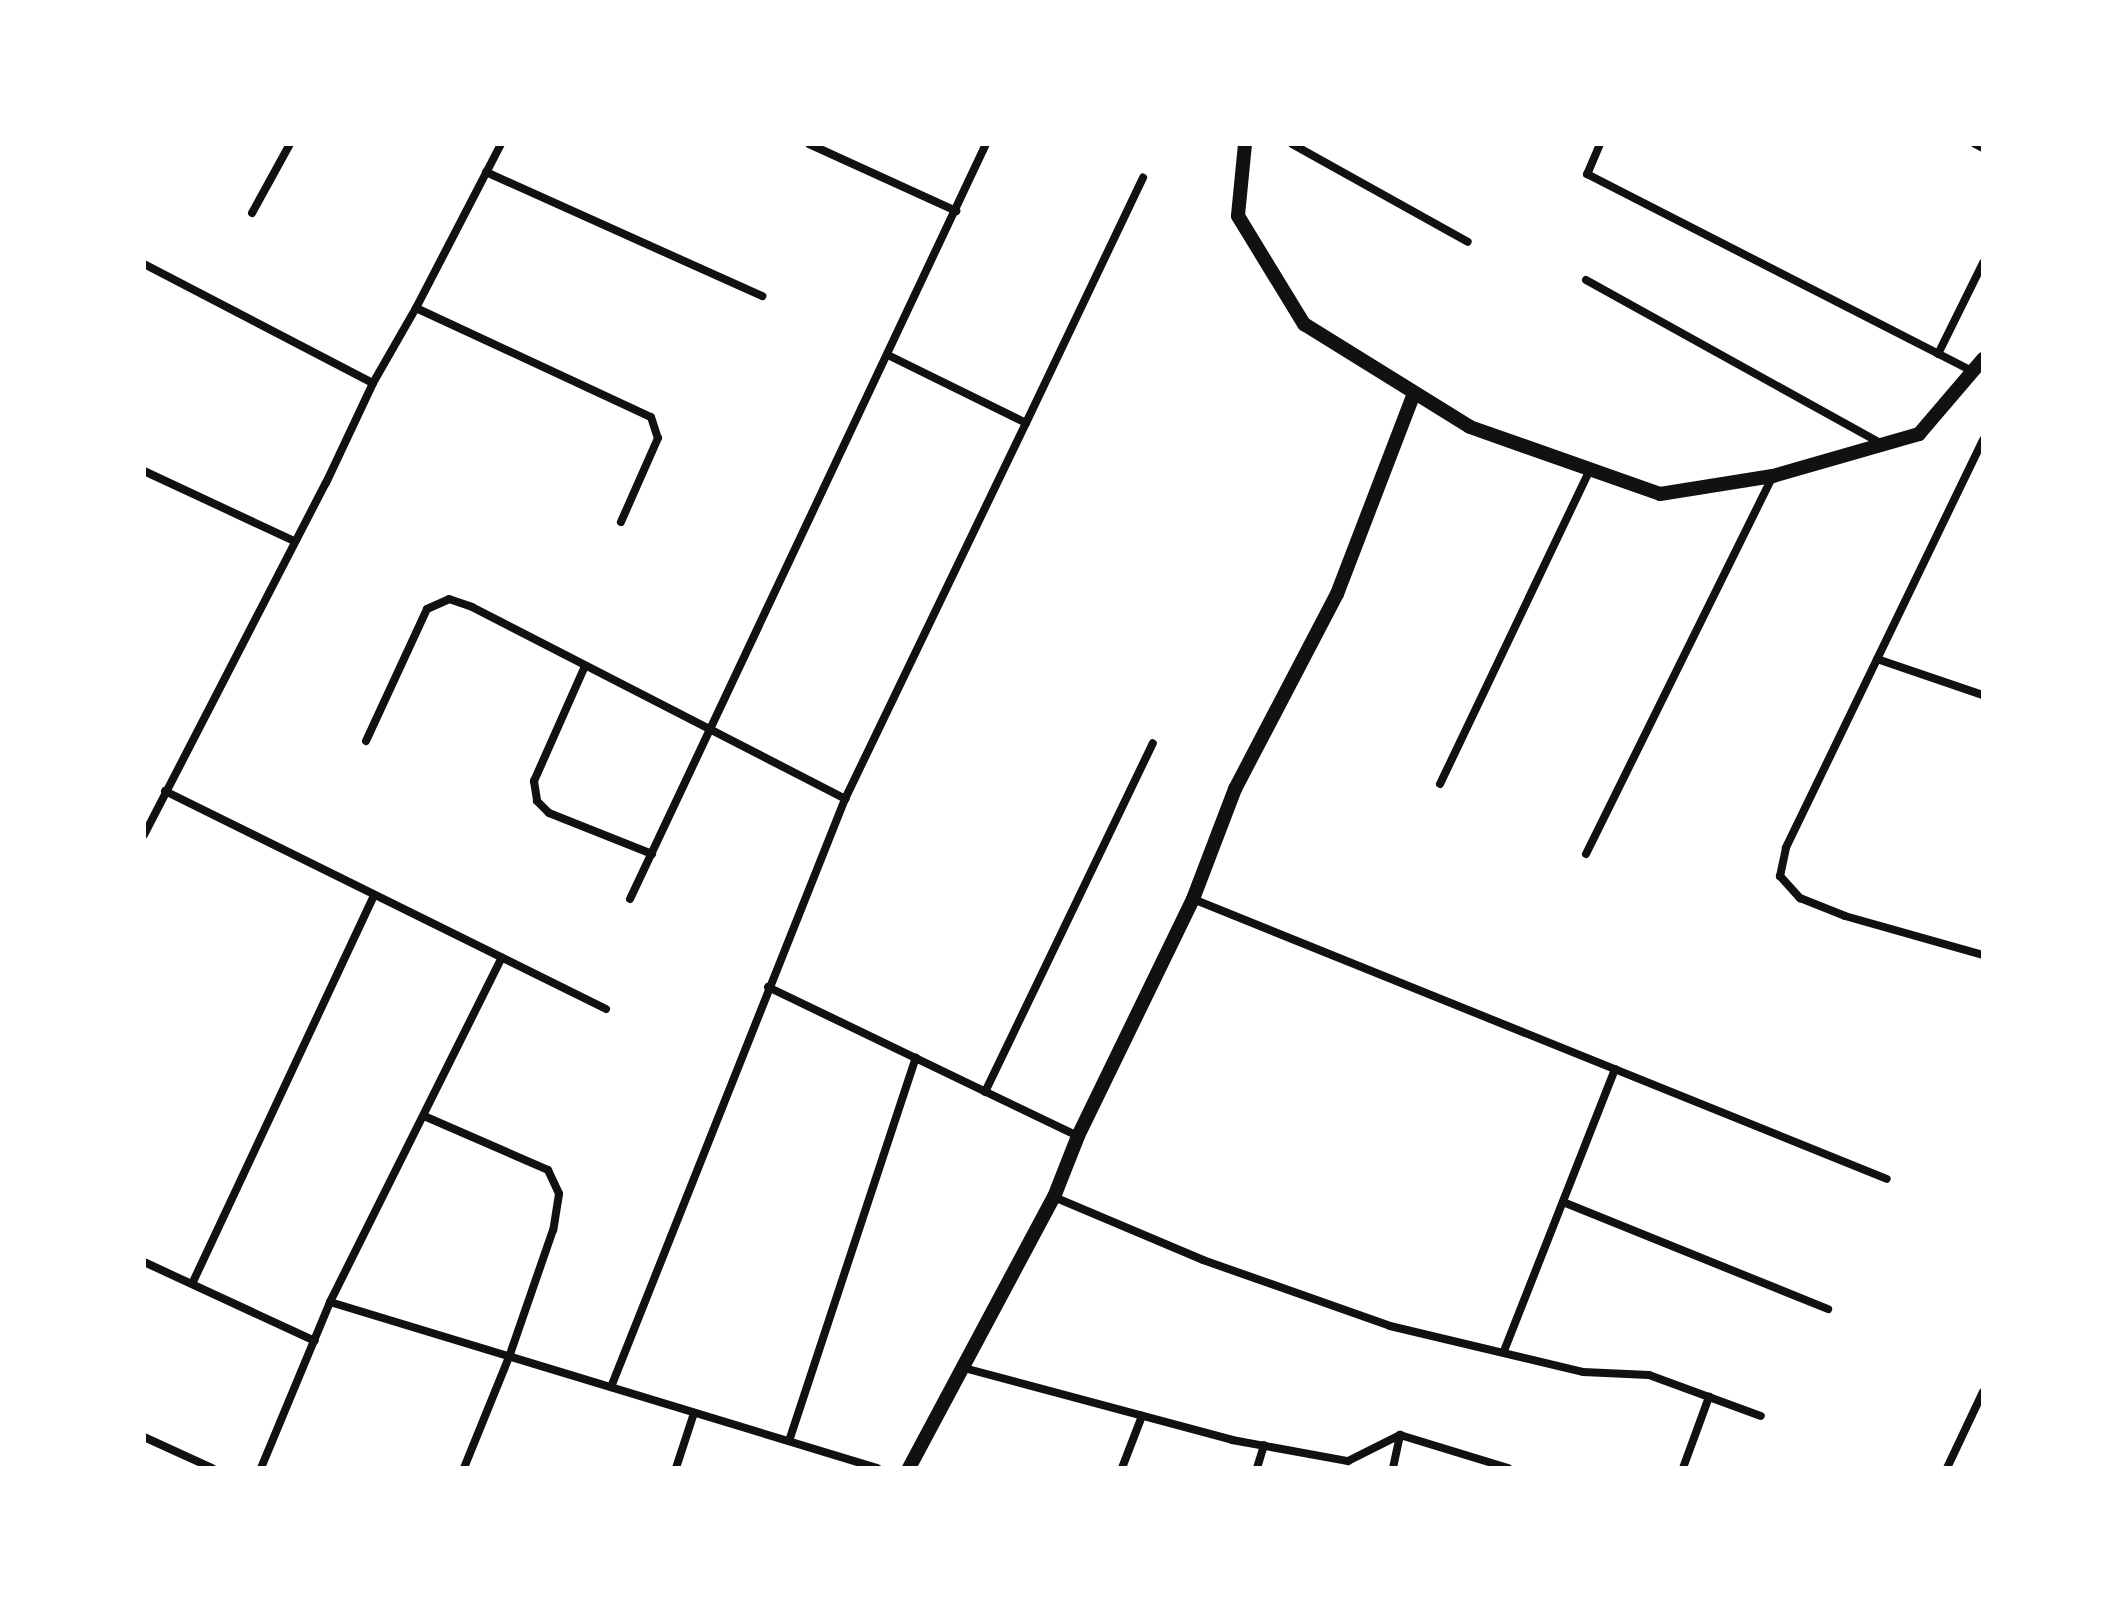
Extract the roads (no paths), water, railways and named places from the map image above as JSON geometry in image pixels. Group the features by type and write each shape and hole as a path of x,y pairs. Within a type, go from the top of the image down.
{"street":[{"path":"252,213 290,144"},
{"path":"144,835 373,383 416,308 501,144"},
{"path":"809,144 956,211"},
{"path":"630,899 712,733 986,144"},
{"path":"1245,144 1238,216 1304,324 1470,427 1660,494 1773,476 1919,434 1983,359"},
{"path":"1292,144 1468,242"},
{"path":"1600,144 1587,174 1972,371"},
{"path":"1975,144 1983,148"},
{"path":"486,172 762,296"},
{"path":"611,1387 845,799 1143,178"},
{"path":"1938,354 1983,263"},
{"path":"144,264 373,383"},
{"path":"1586,280 1882,444"},
{"path":"416,308 651,417 658,438 621,522"},
{"path":"888,355 1026,423"},
{"path":"909,1468 1054,1197 1078,1136 1193,899 1235,789 1337,594 1414,393"},
{"path":"1982,953 1845,916 1800,898 1780,876 1786,848 1983,440"},
{"path":"1440,784 1590,469"},
{"path":"144,471 294,541"},
{"path":"1586,854 1773,476"},
{"path":"366,741 427,609 449,599 472,607 845,799"},
{"path":"1877,659 1983,695"},
{"path":"585,666 534,781 537,801 549,813 652,854"},
{"path":"985,1092 1153,743"},
{"path":"165,791 606,1009"},
{"path":"192,1284 374,895"},
{"path":"1193,899 1887,1179"},
{"path":"261,1468 330,1302 502,957"},
{"path":"768,987 1078,1136"},
{"path":"789,1441 916,1058"},
{"path":"1504,1351 1615,1069"},
{"path":"424,1116 548,1170 559,1194 553,1230 509,1357 464,1468"},
{"path":"1054,1197 1203,1260 1390,1326 1583,1372 1649,1375 1761,1416"},
{"path":"1563,1202 1828,1309"},
{"path":"144,1262 315,1341"},
{"path":"330,1302 877,1468"},
{"path":"964,1368 1142,1416 1348,1461 1400,1435 1508,1468"},
{"path":"1947,1468 1983,1392"},
{"path":"1683,1468 1709,1397"},
{"path":"676,1468 694,1413"},
{"path":"1122,1468 1142,1416"},
{"path":"1393,1468 1400,1435"},
{"path":"144,1437 212,1468"},
{"path":"1257,1468 1264,1445"}]}
